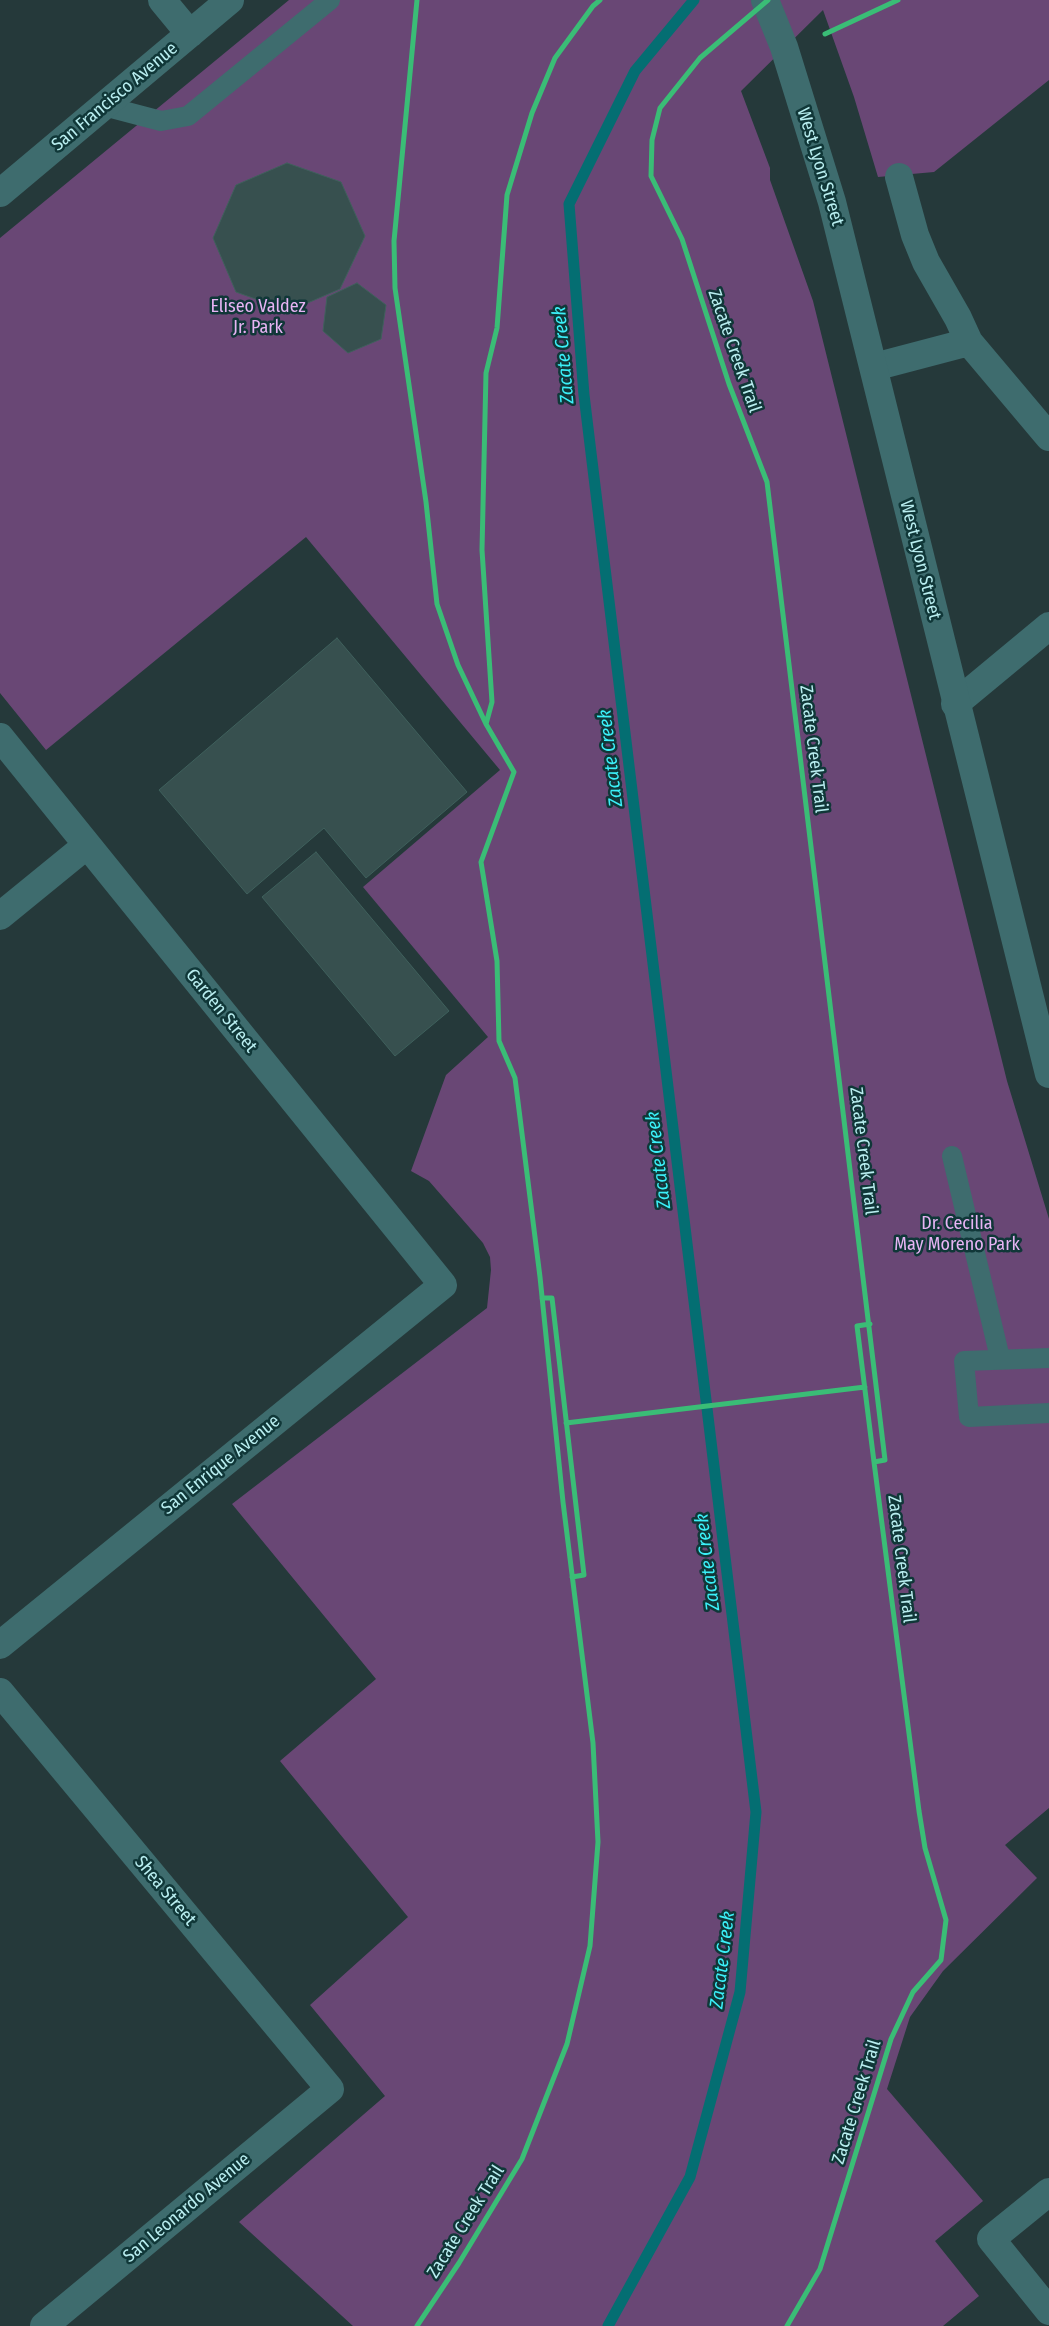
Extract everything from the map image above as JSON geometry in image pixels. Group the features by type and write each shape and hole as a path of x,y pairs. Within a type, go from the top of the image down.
{"street":[{"path":"162,0 190,34"},
{"name":"San Francisco Avenue","path":"0,193 230,0"},
{"name":"West Lyon Street","path":"765,0 784,47 832,202 874,367 955,704 1049,1074"},
{"path":"899,177 915,235 926,262 958,318 969,342 1049,437"},
{"path":"874,367 969,342"},
{"path":"955,704 1049,626"},
{"name":"Garden Street","path":"0,737 443,1285"},
{"path":"0,916 87,845"},
{"name":"San Enrique Avenue","path":"0,1645 443,1285"},
{"name":"Shea Street","path":"0,1692 330,2089"},
{"name":"San Leonardo Avenue","path":"44,2326 330,2089"},
{"path":"1049,2192 992,2239 1049,2310"}],"lane":[{"path":"104,106 161,121 188,116 330,0"},
{"path":"952,1156 1000,1358"},
{"path":"1049,1358 1000,1358 964,1361 969,1417 1049,1413"}],"green space":[{"path":"289,0 1049,0 1049,80 934,172 878,177 854,97 823,10 741,91 770,168 770,180 813,301 1007,1081 1049,1219 1049,1808 1005,1845 1037,1878 943,1971 910,2017 887,2089 983,2201 935,2241 979,2296 943,2326 353,2326 239,2222 385,2096 310,2005 408,1917 280,1761 376,1679 232,1504 487,1308 491,1270 490,1257 483,1243 429,1181 411,1171 446,1075 488,1037 363,887 500,770 306,537 46,750 0,693 0,238"}],"building":[{"path":"287,163 341,182 365,236 340,289 289,311 236,292 213,238 236,185"},
{"path":"357,283 386,305 381,339 348,353 323,331 327,297"},
{"path":"337,638 467,792 366,878 324,828 247,894 159,790"},
{"path":"316,852 449,1011 395,1056 262,897"}],"waterway":[{"name":"Zacate Creek","path":"608,2326 690,2177 740,1992 756,1812 584,395 569,204 635,71 694,0"}],"cycle path":[{"path":"417,0 394,241 395,288 426,502 437,604 458,665 486,724"},
{"name":"Zacate Creek Trail","path":"417,2326 459,2263 522,2159 567,2044 590,1946 598,1842 593,1743 563,1502 540,1277 515,1078 499,1041 497,961 481,862 514,772 486,724 492,702 482,550 486,373 497,328 507,195 532,113 555,58 593,6 600,0"},
{"name":"Zacate Creek Trail","path":"768,0 700,58 660,108 652,140 651,176 682,239 729,384 767,482 885,1460 874,1462 919,1811 925,1848 946,1920 941,1960 913,1992 891,2039 820,2269 787,2326"},
{"path":"825,34 898,0"},
{"path":"542,1298 552,1298 584,1575 572,1577"},
{"path":"870,1324 857,1326 874,1462"},
{"path":"566,1423 865,1387"}],"park label":[{"name":"Eliseo Valdez Jr. Park","path":"258,317"},
{"name":"Dr. Cecilia May Moreno Park","path":"957,1234"}]}
